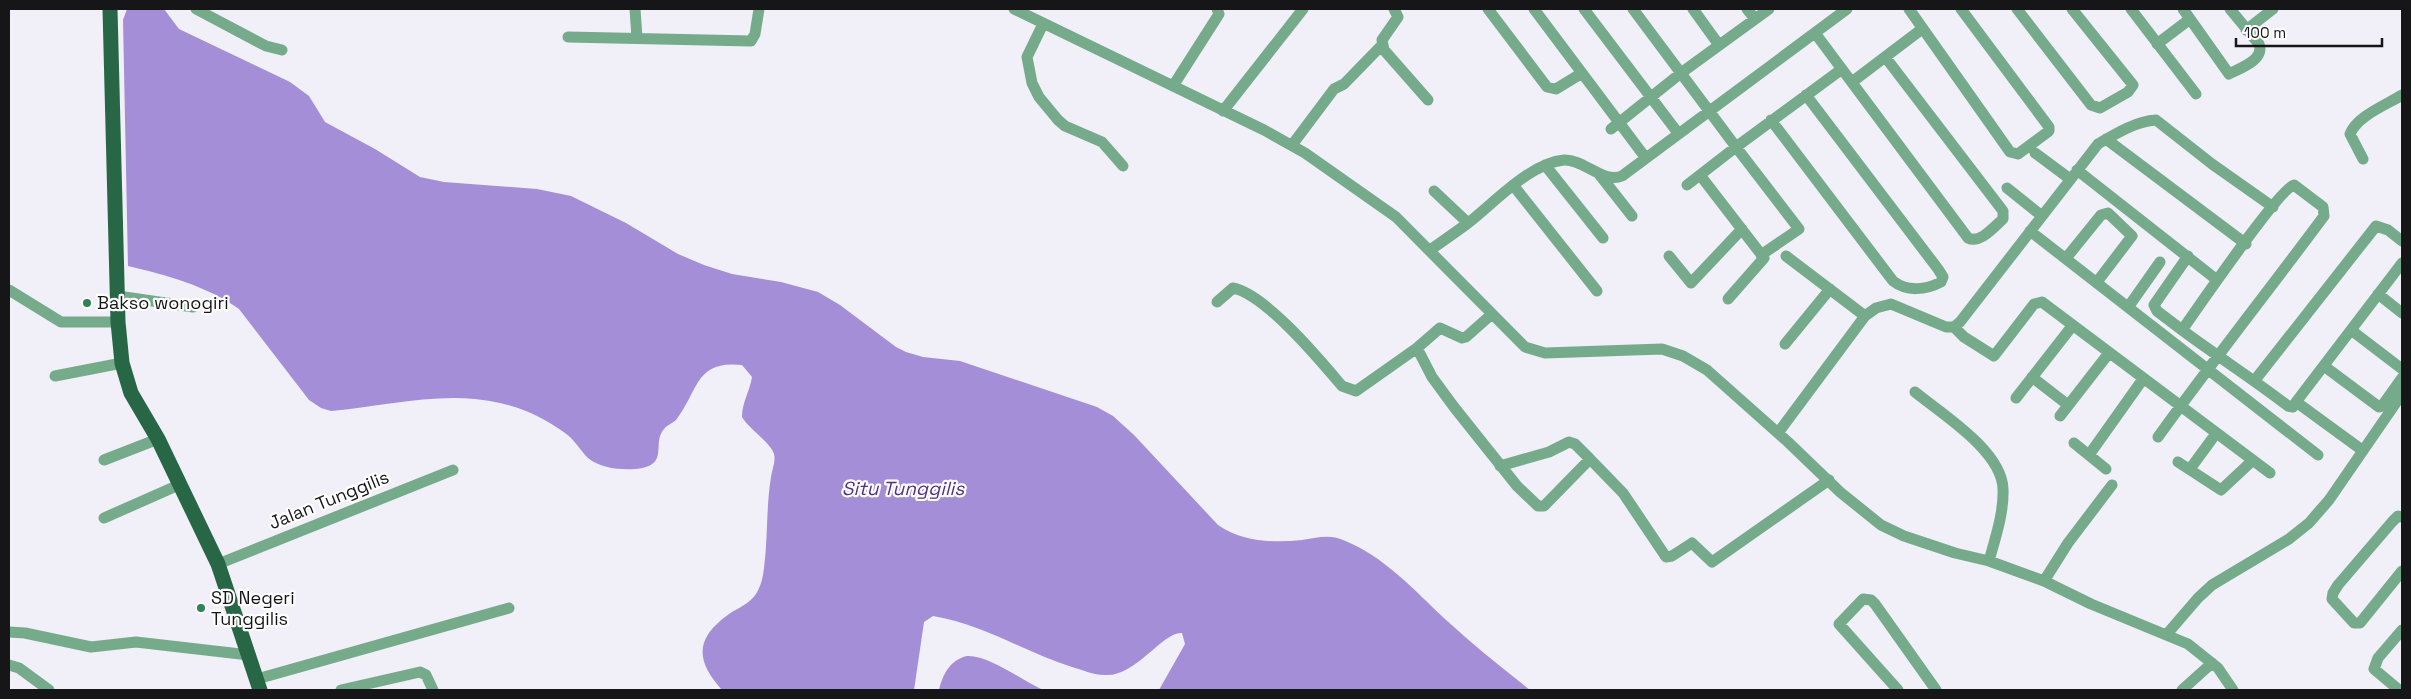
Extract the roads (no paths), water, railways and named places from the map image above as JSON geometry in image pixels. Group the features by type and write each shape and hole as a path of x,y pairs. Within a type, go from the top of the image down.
{"main road":[{"path":"110,9 118,322 122,363 131,393 158,439 181,484 218,564 258,685"}],"street":[{"path":"196,9 266,46 282,50"},
{"path":"635,9 637,38"},
{"path":"568,37 751,41 755,34 759,9"},
{"path":"1014,9 1292,145 1396,217 1526,347 1545,353 1662,349 1683,356 1708,370 1828,480 1881,525 1904,536 1988,561 2044,581 2091,604 2168,634 2188,644 2212,663 2233,690"},
{"path":"1173,86 1219,14 1217,9"},
{"path":"1223,111 1303,9"},
{"path":"1394,9 1398,17 1382,40 1382,45 1384,50 1428,100"},
{"path":"1488,9 1547,87 1556,89 1582,73"},
{"path":"1534,9 1582,73 1615,126 1646,157"},
{"path":"1584,9 1678,133"},
{"path":"1632,9 1798,229 1761,254"},
{"path":"1692,9 1719,45"},
{"path":"1747,9 1755,19"},
{"path":"1615,126 1681,73 1768,9"},
{"path":"1430,250 1468,223 1513,185 1546,165 1571,160 1599,173 1618,178 1847,9"},
{"path":"1915,11 1922,29 2010,152 2018,154 2044,135 2049,127 1961,9"},
{"path":"2017,9 2091,104 2100,108 2128,92 2134,85 2072,9"},
{"path":"2131,9 2196,94"},
{"path":"2183,9 2229,74 2251,62 2260,55 2261,50 2259,44 2230,9"},
{"path":"2246,30 2273,9"},
{"path":"2157,44 2190,19"},
{"path":"1043,24 1027,57 1032,82 1039,97 1065,126 1102,142 1123,166"},
{"path":"1852,82 1922,29"},
{"path":"1814,33 1968,238 1973,240 1979,239 2003,219 2003,212 1886,58"},
{"path":"1292,145 1334,89 1344,84 1382,45"},
{"path":"1687,185 1842,68"},
{"path":"1771,120 1893,281 1903,286 1918,289 1931,287 1941,282 1943,277 1938,269 1806,95"},
{"path":"2363,159 2350,134 2352,128 2367,116 2402,95"},
{"path":"1954,327 2098,144 2147,120 2156,120 2212,164 2273,207"},
{"path":"2106,139 2246,244"},
{"path":"2035,153 2074,175 2188,256 2217,280"},
{"path":"1546,165 1603,238"},
{"path":"1599,173 1632,216"},
{"path":"1700,175 1764,258 1728,299"},
{"path":"1513,185 1597,292"},
{"path":"2158,437 2318,223 2324,211 2323,207 2294,185 2288,189 2217,280 2182,330"},
{"path":"2008,188 2042,216"},
{"path":"1434,191 1468,223"},
{"path":"2067,258 2101,215 2108,213 2132,236 2097,282"},
{"path":"2254,380 2376,226 2388,230 2402,241"},
{"path":"1669,256 1691,283 1742,229"},
{"path":"2030,231 2129,306 2318,456"},
{"path":"1786,256 1865,316"},
{"path":"2188,256 2154,304 2156,311 2292,407 2402,262"},
{"path":"2129,306 2160,262"},
{"path":"1217,302 1234,288 1251,295 1283,323 1342,386 1356,391 1417,348 1440,328 1462,338 1466,337 1492,314"},
{"path":"1785,344 1830,289"},
{"path":"2378,294 2402,313"},
{"path":"11,295 68,324 118,322"},
{"path":"118,296 193,307"},
{"path":"1778,433 1865,316 1876,308 1891,304 1946,327 1954,327 1964,337 1994,356 2037,302 2042,302 2108,354 2270,473"},
{"path":"2016,398 2073,325"},
{"path":"2351,330 2402,370"},
{"path":"1417,348 1432,377 1500,466 1536,505 1542,507 1590,459"},
{"path":"2060,416 2108,354"},
{"path":"55,376 122,363"},
{"path":"2324,366 2379,407 2382,406 2402,378"},
{"path":"2032,377 2068,405"},
{"path":"2089,455 2143,379"},
{"path":"1915,392 1984,449 2000,476 2003,489 2000,514 1988,561"},
{"path":"2168,634 2198,598 2212,585 2282,544 2310,522 2329,500 2402,394"},
{"path":"2296,402 2362,450"},
{"path":"104,460 158,439"},
{"path":"2190,469 2212,439"},
{"path":"1500,466 1549,452 1569,442 1575,444 1623,493 1666,557 1672,556 1692,543 1712,562 1828,480"},
{"path":"2074,443 2106,469"},
{"path":"2178,462 2221,490 2252,461"},
{"name":"Jalan Tunggilis","path":"218,564 454,470"},
{"path":"104,518 181,484"},
{"path":"2044,581 2068,543 2112,485"},
{"path":"2402,517 2396,518 2338,585 2332,599 2354,623 2360,623 2402,571"},
{"path":"1898,690 1839,624 1863,600 1871,600 1875,604 1936,690"},
{"path":"258,685 509,608"},
{"path":"2399,690 2374,669 2378,658 2402,630"},
{"path":"9,632 25,633 92,647 136,642 249,655"},
{"path":"2182,690 2212,663"},
{"path":"9,665 19,668 49,690"},
{"path":"341,690 420,672 426,675 433,690"}],"water":[{"name":"Situ Tunggilis","path":"127,9 164,9 179,29 290,82 309,96 325,122 375,149 420,177 444,182 537,189 571,196 626,223 678,254 704,265 732,274 781,282 818,292 840,305 896,347 906,352 923,357 960,361 1097,407 1113,416 1134,435 1218,525 1237,535 1258,540 1291,541 1333,537 1358,547 1385,564 1445,619 1530,690 1159,690 1185,644 1182,633 1175,634 1166,639 1127,669 1116,674 1101,675 1054,661 969,625 933,616 924,622 914,690 722,690 707,669 703,650 705,641 709,632 718,623 747,603 758,591 763,575 769,488 775,460 769,445 742,417 743,406 752,377 742,365 715,367 707,372 700,379 676,420 665,428 660,435 657,459 653,464 635,469 616,469 598,464 588,458 568,435 550,423 526,411 500,403 479,399 437,398 331,411 321,408 309,400 239,309 200,288 171,277 128,266 123,20"},
{"path":"967,656 985,659 1043,690 939,690 952,664"}],"place":[{"name":"Bakso wonogiri","path":"87,303"},
{"name":"SD Negeri Tunggilis","path":"201,608"}]}
